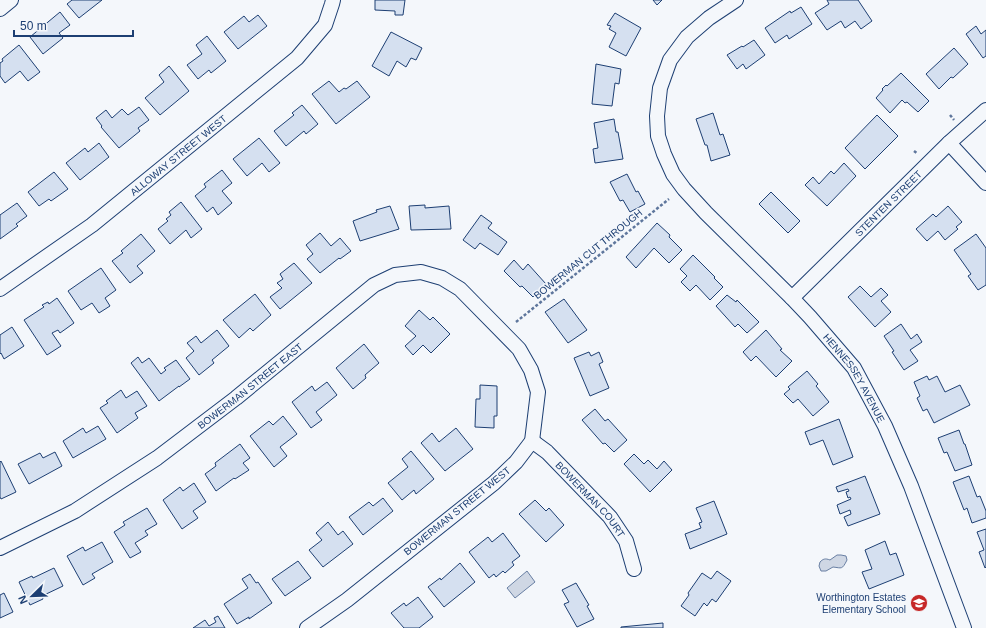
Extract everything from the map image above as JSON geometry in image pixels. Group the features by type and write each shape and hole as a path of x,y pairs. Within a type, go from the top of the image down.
{"street":[{"path":"0,9 11,0"},
{"name":"ALLOWAY STREET WEST","path":"0,290 92,226 297,58 325,25 333,0"},
{"name":"HENNESSEY AVENUE","path":"736,0 709,18 687,37 670,60 660,88 657,116 658,136 664,154 673,174 684,189 706,213 792,298 854,368 885,426 911,486 964,628"},
{"name":"STENTEN STREET","path":"792,298 949,143 986,110"},
{"path":"949,143 986,183"},
{"name":"BOWERMAN STREET EAST","path":"0,548 75,511 157,458 236,398 374,285 395,275 421,272 442,278 460,289 519,349 531,370 538,392 532,441"},
{"name":"BOWERMAN COURT","path":"532,441 547,452 610,517 626,541 634,569"},
{"name":"BOWERMAN STREET WEST","path":"307,628 346,600 494,483 516,462 532,441"}],"path":[{"path":"950,116 954,120"},
{"name":"BOWERMAN CUT THROUGH","path":"516,322 670,199"}],"shaded area":[{"path":"837,555 846,556 847,560 843,567 833,567 826,571 821,571 819,566 822,560 830,560"},
{"path":"527,571 535,582 515,598 507,588"}],"building":[{"path":"72,0 102,0 79,18 67,4"},
{"path":"375,0 405,0 403,15 395,15 395,11 375,10"},
{"path":"653,0 662,0 657,5"},
{"path":"827,0 858,0 872,21 861,29 855,21 845,28 841,21 827,30 815,13 829,4"},
{"path":"801,7 812,24 789,39 787,35 775,43 765,28 790,11 791,13"},
{"path":"60,12 70,25 59,33 63,38 43,54 30,37"},
{"path":"615,13 641,28 626,56 609,47 616,33 609,29 611,26 607,25"},
{"path":"258,15 267,26 238,49 224,32 244,16 249,22"},
{"path":"976,26 981,34 986,30 986,56 983,58 966,34"},
{"path":"391,32 422,48 416,60 411,58 406,67 397,61 389,76 372,66"},
{"path":"207,36 226,61 211,73 209,70 198,79 187,65 202,54 196,45"},
{"path":"754,40 765,55 746,69 743,64 737,69 727,55"},
{"path":"19,45 40,72 28,81 20,71 5,83 0,76 0,63 3,61 2,59"},
{"path":"954,48 968,64 953,78 951,77 939,89 926,74"},
{"path":"596,64 621,69 619,84 615,83 612,106 592,104"},
{"path":"169,66 189,91 160,115 145,98 164,82 159,75"},
{"path":"901,73 929,101 918,112 907,102 905,103 902,100 890,113 876,98 886,85 887,86"},
{"path":"329,81 339,92 357,81 370,97 336,124 312,94"},
{"path":"302,105 318,124 306,134 304,131 286,146 274,131 294,115 292,113"},
{"path":"139,107 149,120 138,128 140,131 119,148 101,127 102,126 96,118 106,110 112,118 122,109 128,115"},
{"path":"713,113 720,135 723,134 730,155 711,161 707,145 705,145 696,119"},
{"path":"877,115 898,136 865,169 845,148"},
{"path":"614,119 623,159 595,163 593,149 598,148 594,123"},
{"path":"259,138 280,163 269,172 262,163 247,176 233,159"},
{"path":"99,143 109,157 80,180 66,163 85,148 88,152"},
{"path":"844,163 856,176 827,206 805,185 813,177 819,184 831,171 834,174"},
{"path":"222,170 232,183 222,191 232,203 218,215 213,207 207,212 195,196 206,187 204,184"},
{"path":"54,172 68,189 51,201 49,199 39,206 28,192"},
{"path":"627,174 636,192 638,191 645,204 630,212 623,200 620,201 610,182"},
{"path":"771,192 800,221 788,233 759,204"},
{"path":"181,202 202,229 191,238 186,230 170,244 158,229 168,221 166,219 171,215 169,212"},
{"path":"17,203 27,216 16,224 18,226 0,239 0,215"},
{"path":"425,205 425,208 449,206 451,229 411,230 409,206"},
{"path":"390,206 399,229 360,241 353,221 377,212 376,210"},
{"path":"948,206 962,222 956,227 958,229 945,240 938,231 927,241 916,229 933,214 936,217"},
{"path":"481,215 492,223 488,228 507,242 498,255 480,243 475,249 463,240"},
{"path":"657,223 670,235 669,237 682,250 669,263 654,248 636,268 626,257"},
{"path":"320,233 331,246 340,238 351,251 340,259 339,258 320,273 307,259 313,254 306,245"},
{"path":"141,234 155,251 137,266 143,273 130,283 112,261 123,253 121,251"},
{"path":"976,234 986,248 986,285 978,290 968,276 971,274 954,250"},
{"path":"693,255 723,287 710,300 696,285 690,291 681,282 687,276 680,269"},
{"path":"514,260 523,270 528,264 546,284 533,297 522,286 520,287 504,271"},
{"path":"294,263 312,283 280,309 270,297 282,288 277,283 283,279 280,274"},
{"path":"101,268 116,290 105,298 110,306 99,313 92,303 81,310 68,291"},
{"path":"860,286 871,297 881,288 888,295 881,301 891,312 875,327 848,297"},
{"path":"255,294 271,315 253,331 250,328 239,338 223,320"},
{"path":"727,295 736,302 737,300 759,322 747,333 738,324 735,327 716,306"},
{"path":"57,298 74,323 60,333 58,330 52,333 61,346 47,355 24,320 44,307 42,305 48,302 49,304"},
{"path":"564,299 587,330 568,343 545,312"},
{"path":"419,310 430,320 433,317 450,334 431,353 423,345 413,355 405,346 416,336 405,326"},
{"path":"901,324 911,339 917,334 922,342 910,350 918,361 904,370 892,352 894,351 884,336"},
{"path":"12,327 24,346 4,359 1,353 0,354 0,335"},
{"path":"217,330 229,346 212,360 214,363 199,375 186,358 194,351 187,343 196,336 201,343"},
{"path":"766,330 782,349 780,350 792,361 776,377 756,356 751,361 743,352"},
{"path":"364,344 379,363 365,375 366,378 353,389 336,368"},
{"path":"589,352 591,356 599,352 603,362 599,364 609,388 590,396 574,358"},
{"path":"138,357 142,363 149,358 161,374 166,370 164,368 176,360 190,379 159,401 131,363"},
{"path":"807,371 818,384 816,386 829,402 813,416 798,399 793,403 784,394 790,389 788,387"},
{"path":"927,376 929,380 937,376 945,392 960,385 970,405 934,423 927,409 923,411 917,398 920,396 914,382"},
{"path":"327,382 337,395 316,412 322,420 311,428 292,402 312,386 315,391"},
{"path":"480,385 497,386 497,416 494,416 494,428 475,427 476,399 480,399"},
{"path":"121,390 126,398 137,391 147,406 135,413 138,418 117,433 100,408 108,403 106,401"},
{"path":"595,409 605,421 608,419 627,440 614,452 605,443 603,444 582,420"},
{"path":"283,416 297,434 280,447 287,456 274,467 250,436 269,421 273,425"},
{"path":"839,419 853,457 833,465 823,440 810,445 805,432"},
{"path":"98,426 106,439 73,458 63,441 83,428 86,433"},
{"path":"456,428 473,449 445,471 421,443 432,433 439,442"},
{"path":"959,430 972,465 955,471 947,452 944,453 938,438"},
{"path":"240,444 250,458 243,463 249,470 235,479 234,478 216,491 205,474 216,466 215,463"},
{"path":"411,451 434,479 416,494 414,490 402,500 388,483 408,467 402,459"},
{"path":"55,452 62,466 29,484 18,464 40,453 43,458"},
{"path":"634,454 644,464 648,460 657,469 664,461 672,470 650,492 624,464"},
{"path":"1,461 16,492 1,499 0,462"},
{"path":"865,476 880,514 848,526 844,517 851,514 850,510 840,514 837,505 851,499 850,497 848,498 846,492 849,491 848,489 838,492 836,487"},
{"path":"969,476 977,497 980,496 986,511 986,518 972,523 967,508 964,510 953,482"},
{"path":"194,483 206,502 193,511 198,518 182,529 163,500 180,487 183,491"},
{"path":"383,498 393,511 363,535 349,517 369,502 373,506"},
{"path":"535,500 546,511 549,508 564,525 546,542 519,514"},
{"path":"714,501 727,534 690,549 685,534 701,528 699,523 702,522 696,508"},
{"path":"147,508 157,524 145,531 148,535 135,543 141,552 130,558 114,532 125,525 123,522"},
{"path":"328,522 338,535 343,531 353,544 323,567 309,550 322,540 316,533"},
{"path":"986,529 985,568 979,552 984,550 977,532"},
{"path":"503,533 520,556 512,562 514,565 505,573 503,571 496,577 494,574 489,578 469,552 488,537 492,542"},
{"path":"885,541 890,555 896,553 904,575 869,589 862,572 872,569 865,550"},
{"path":"102,542 113,562 92,574 95,578 83,585 67,556 83,547 85,551"},
{"path":"298,561 311,578 285,596 272,579"},
{"path":"460,563 475,582 444,607 428,587 440,578 441,580"},
{"path":"54,568 63,586 42,596 43,599 30,605 19,582 32,576 33,578"},
{"path":"717,571 731,581 716,602 712,599 707,606 704,603 695,616 681,606 702,573 711,579"},
{"path":"250,574 256,583 258,582 272,603 249,619 249,617 237,624 224,604 248,588 242,579"},
{"path":"576,583 589,605 587,606 594,619 577,627 564,604 569,602 562,590"},
{"path":"4,593 13,612 0,618 0,595"},
{"path":"418,597 433,617 419,628 404,628 391,613 404,603 406,606"},
{"path":"218,616 225,628 193,628 205,620 209,626 216,622 214,618"},
{"path":"663,623 663,628 621,628 621,627"}],"place":[{"name":"Worthington Estates Elementary School","path":"919,603"}]}
